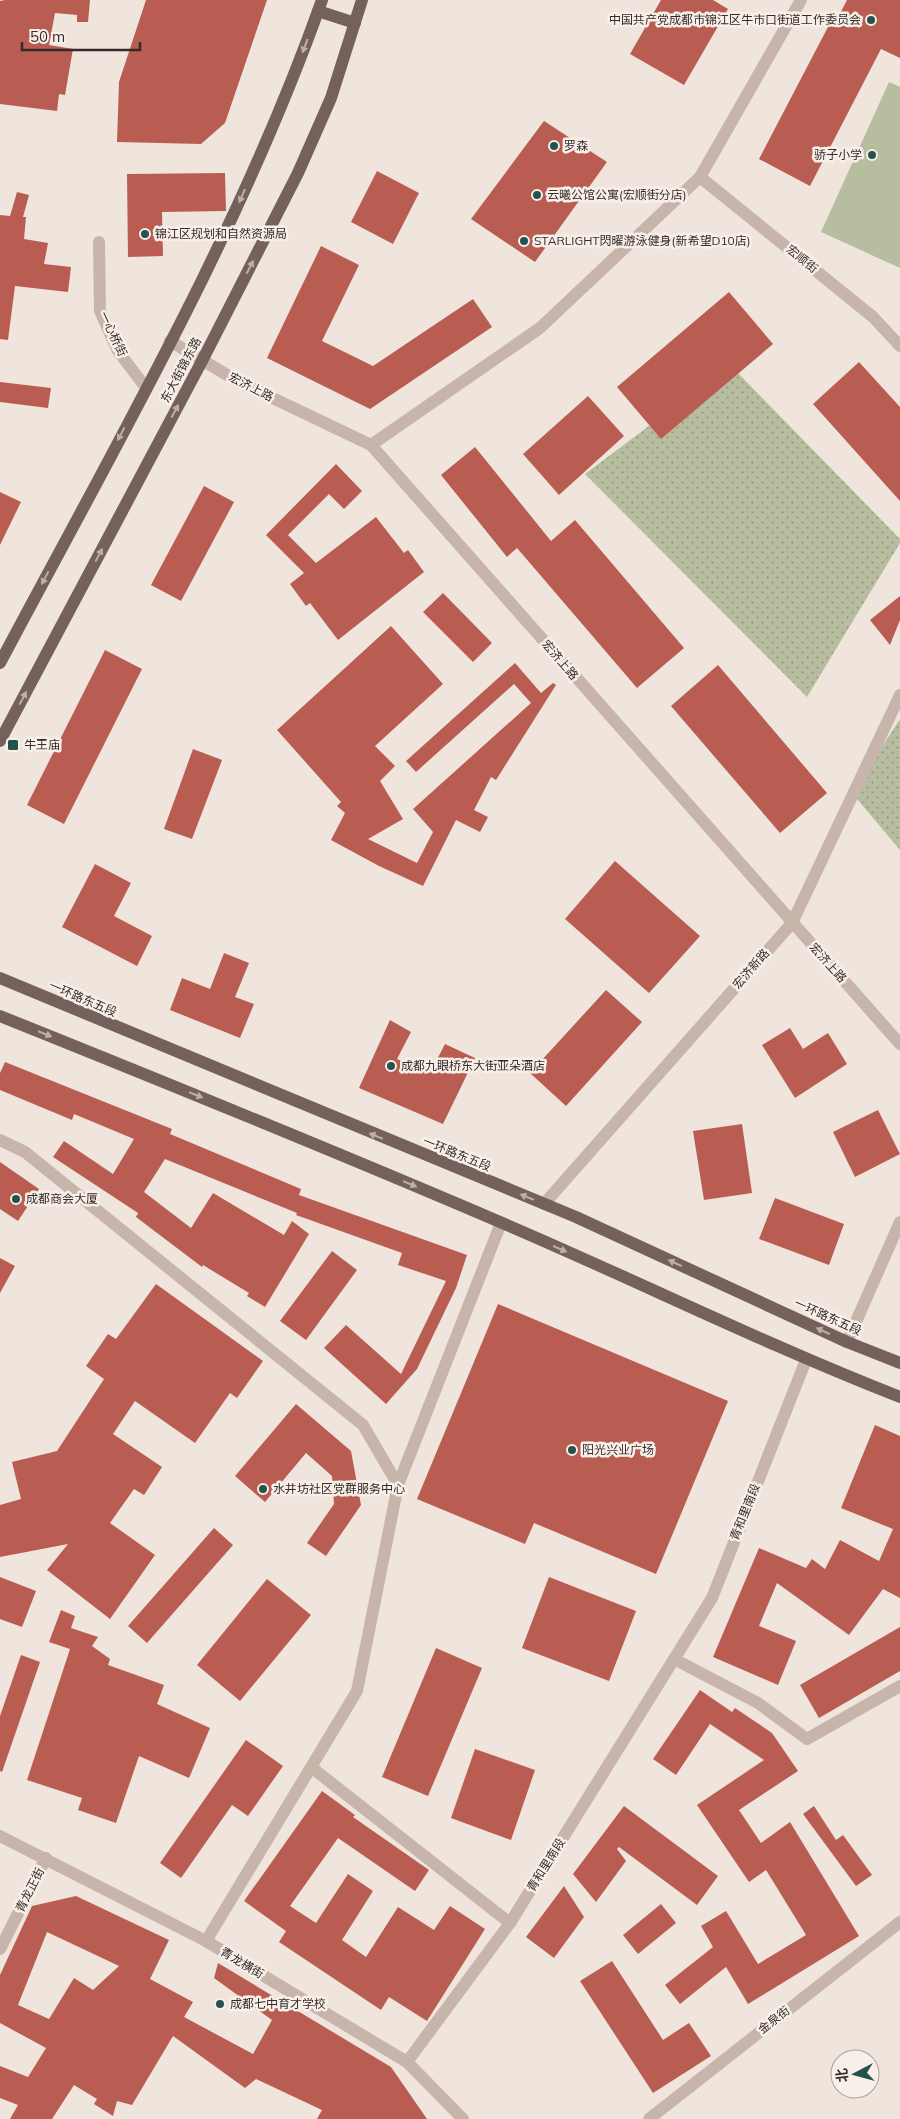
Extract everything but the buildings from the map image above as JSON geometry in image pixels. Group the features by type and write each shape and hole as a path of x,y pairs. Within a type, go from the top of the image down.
{"main road":[{"name":"东大街锦东路","path":"0,741 202,361 298,173 331,98 362,0"},
{"name":"东大街锦东路","path":"0,663 146,388 234,214 273,128 320,6"},
{"path":"320,6 355,23"},
{"name":"一环路东五段","path":"1,978 544,1204 847,1342 900,1363"},
{"path":"0,1016 215,1102 501,1223 806,1360 900,1397"}],"street":[{"path":"371,445 540,328 700,177 801,0"},
{"name":"宏顺街","path":"700,177 873,317 900,346"},
{"name":"一心桥街","path":"98,242 100,311 118,351 146,388"},
{"name":"宏济上路","path":"170,341 239,382 371,445 900,1044"},
{"name":"宏济新路","path":"544,1204 792,923 900,696"},
{"path":"0,1140 25,1152 363,1425 398,1485"},
{"path":"847,1342 900,1222"},
{"path":"206,1941 356,1691 398,1485 501,1223"},
{"name":"青和里南段","path":"406,2062 510,1923 712,1598 806,1360"},
{"path":"674,1660 758,1703 806,1739 900,1686"},
{"path":"311,1767 510,1923"},
{"name":"青龙横街","path":"0,1836 206,1941 406,2062 463,2119"},
{"name":"青龙正街","path":"0,1949 46,1858"},
{"name":"金泉街","path":"649,2119 900,1922"}],"green space":[{"path":"889,82 900,87 900,268 821,232"},
{"path":"730,365 900,539 900,543 807,697 585,474"},
{"path":"900,719 900,850 852,793"}],"place":[{"name":"中国共产党成都市锦江区牛市口街道工作委员会","path":"871,20"},
{"name":"罗森","path":"554,146"},
{"name":"骄子小学","path":"872,155"},
{"name":"云曦公馆公寓(宏顺街分店)","path":"537,195"},
{"name":"锦江区规划和自然资源局","path":"145,234"},
{"name":"STARLIGHT閃曜游泳健身(新希望D10店)","path":"524,241"},
{"name":"牛王庙","path":"13,745"},
{"name":"成都九眼桥东大街亚朵酒店","path":"391,1066"},
{"name":"成都商会大厦","path":"16,1199"},
{"name":"阳光兴业广场","path":"572,1450"},
{"name":"水井坊社区党群服务中心","path":"263,1489"},
{"name":"成都七中育才学校","path":"220,2004"}]}
